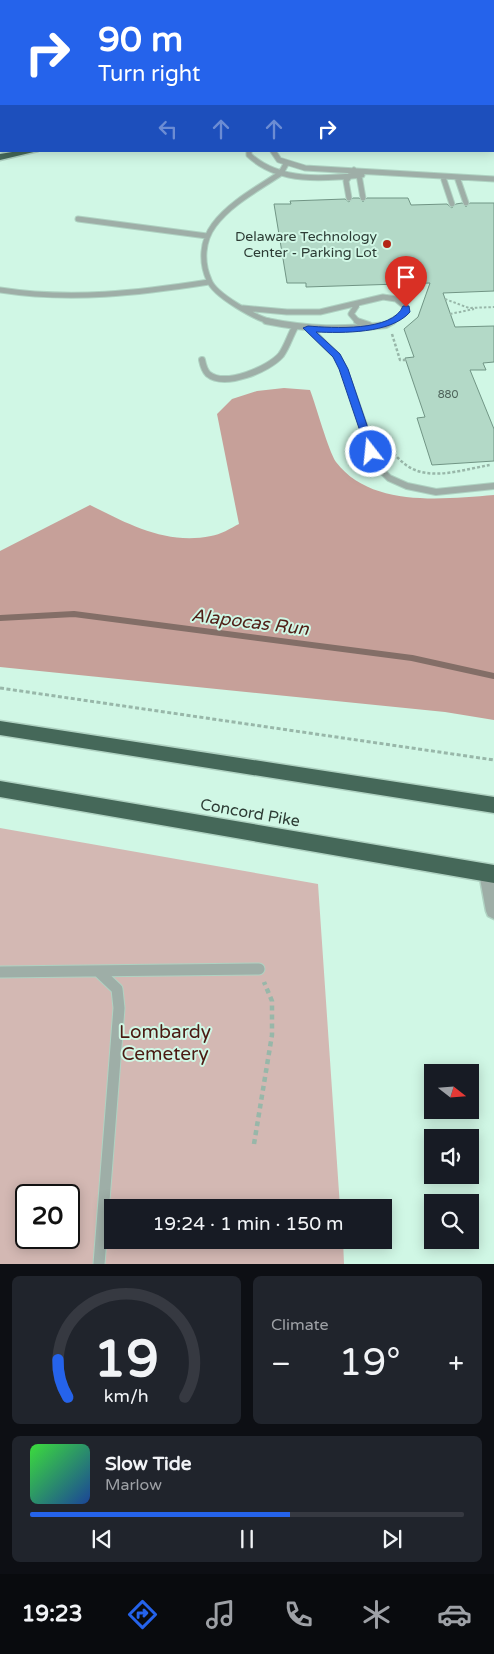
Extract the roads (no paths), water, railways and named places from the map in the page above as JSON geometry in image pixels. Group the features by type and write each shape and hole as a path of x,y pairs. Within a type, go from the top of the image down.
{"highway":[{"path":"0,157 28,152"},
{"path":"0,728 494,805"},
{"name":"Concord Pike","path":"0,789 491,874"}],"street":[{"path":"491,874 494,911"}],"lane":[{"path":"249,152 249,155 256,164 281,173 307,177 349,176 372,173"},
{"path":"273,152 276,158 286,164 305,168 494,179"},
{"path":"243,308 303,313 333,310 357,305 380,297 397,299 406,307 406,312 394,322 376,326 336,330 308,328 258,319 228,299 209,282 204,260 207,236 224,214 281,173 286,164"},
{"path":"354,170 358,175 363,198"},
{"path":"349,198 346,181 354,170"},
{"path":"443,177 452,204"},
{"path":"457,178 466,203"},
{"path":"78,220 207,236"},
{"path":"0,290 35,296 88,297 126,295 209,282"},
{"path":"357,305 350,314 353,318 358,322 376,326"},
{"path":"202,360 207,374 214,378 224,379 250,374 279,358 295,326"},
{"path":"308,328 337,356 344,369 370,442 373,462 389,478 407,486 436,492 494,486"},
{"path":"0,972 259,969"},
{"path":"98,971 117,989 119,1008 99,1264"}],"waterway":[{"name":"Alapocas Run","path":"0,618 74,614 412,658 494,676"}],"place":[{"name":"Delaware Technology Center - Parking Lot","path":"387,244"}],"park label":[{"name":"Lombardy Cemetery","path":"165,1043"}]}
